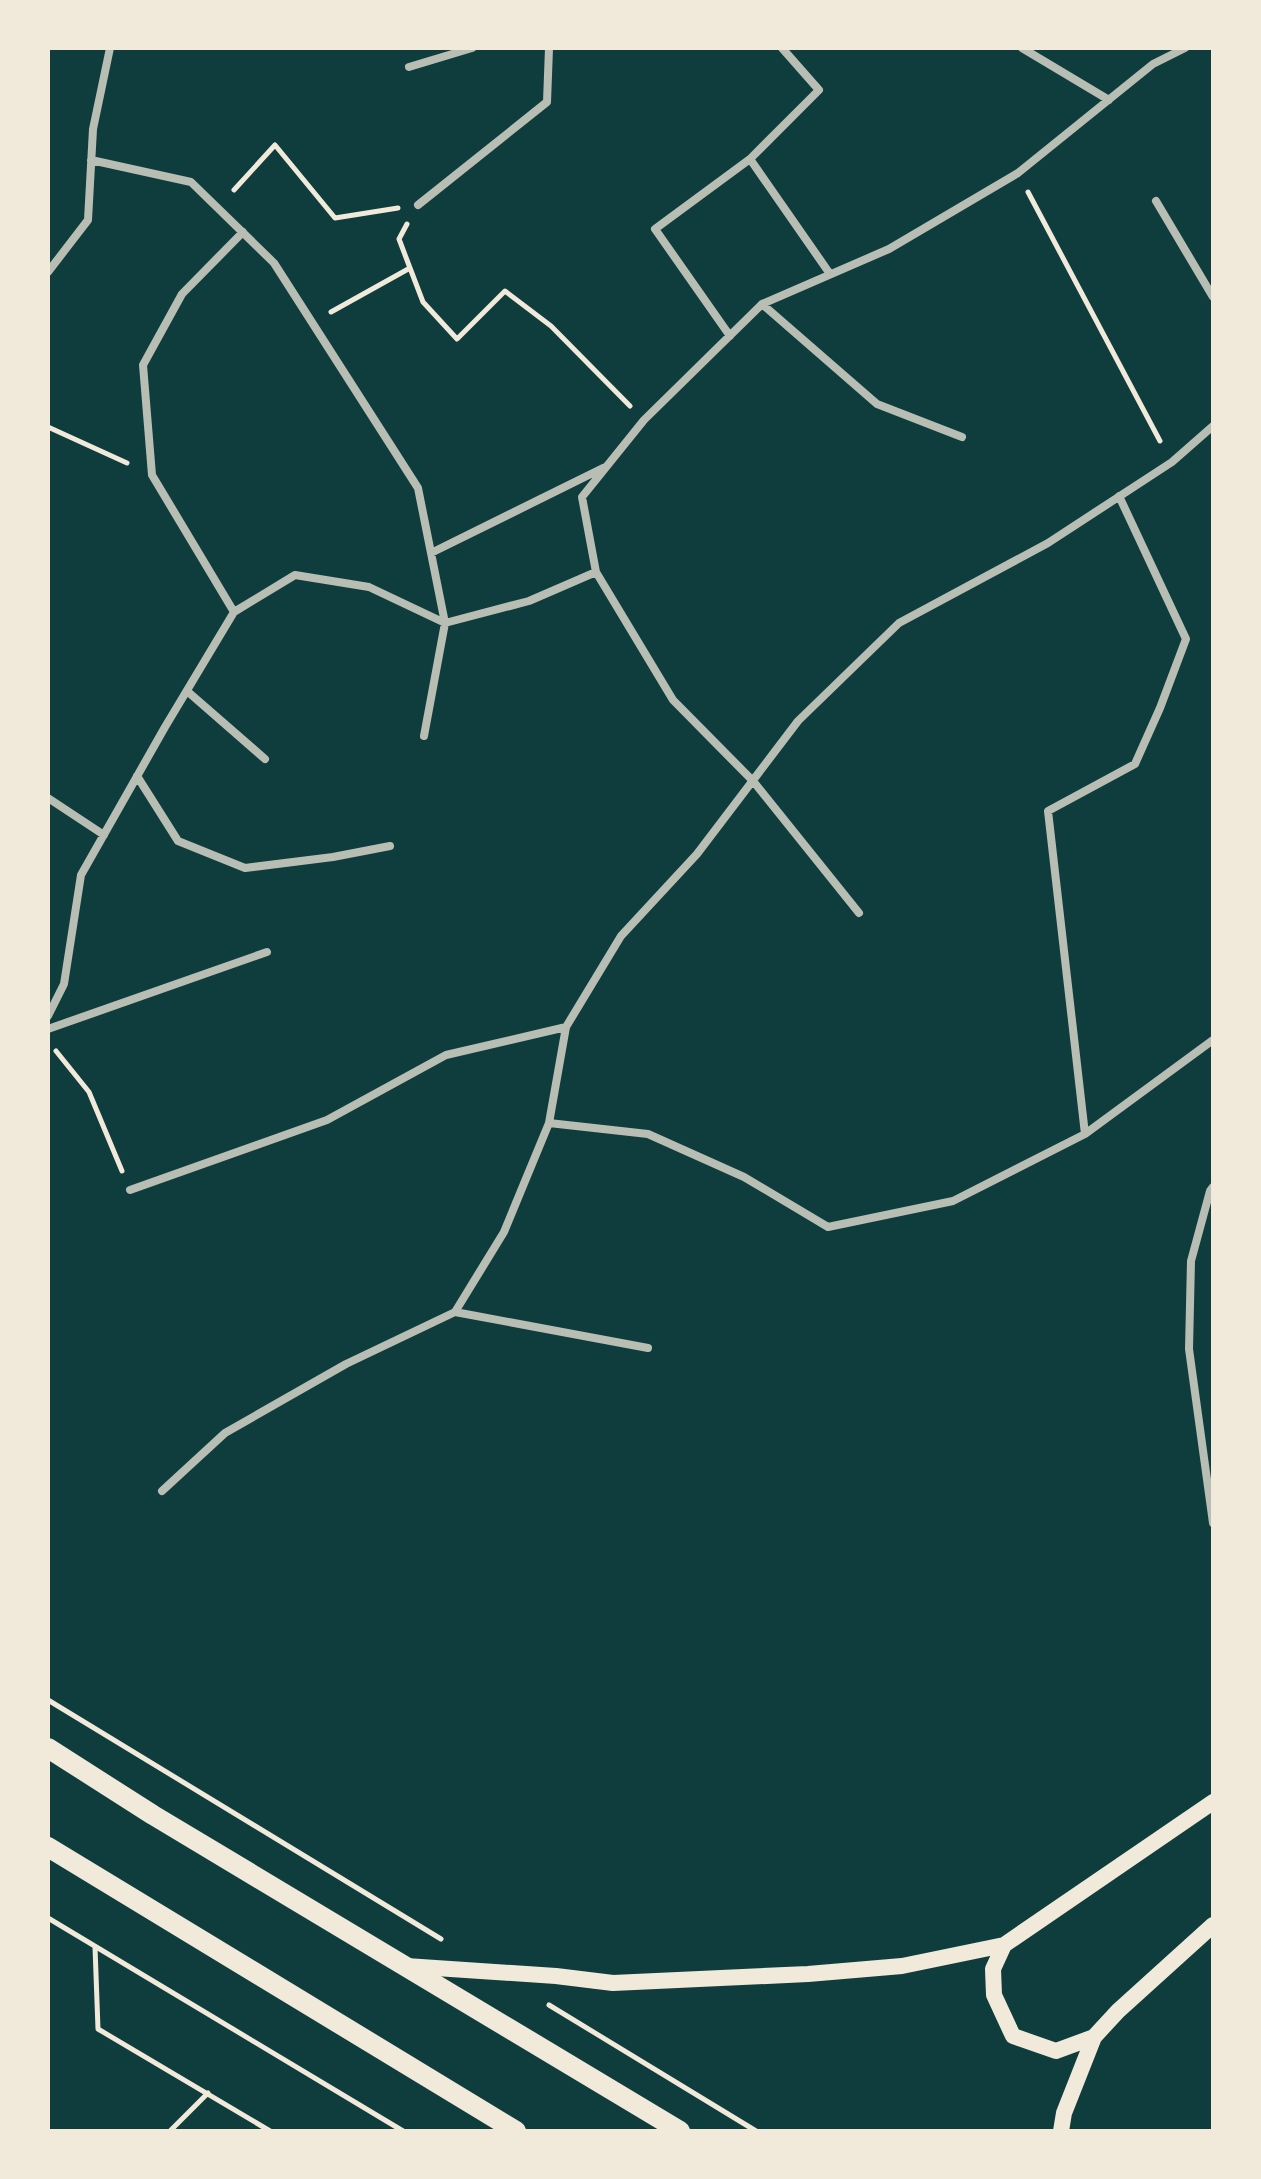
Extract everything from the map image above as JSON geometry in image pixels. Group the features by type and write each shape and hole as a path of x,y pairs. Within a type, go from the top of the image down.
{"main road":[{"path":"48,1748 153,1815 680,2131"},
{"path":"405,1966 613,1983 808,1974 902,1966 1004,1945 1213,1802"},
{"path":"48,1847 516,2131"},
{"path":"1061,2131 1064,2113 1094,2037 1118,2011 1213,1925"},
{"path":"1004,1945 993,1969 994,1995 1013,2036 1056,2051 1094,2037"}],"street":[{"path":"48,272 88,220 93,129 110,48"},
{"path":"409,67 472,48"},
{"path":"418,205 547,102 549,48"},
{"path":"730,336 655,229 750,159 819,90 782,48"},
{"path":"1022,48 1109,100"},
{"path":"859,913 753,781 673,700 596,572 582,497 644,420 762,304 889,249 1018,173 1153,64 1185,48"},
{"path":"750,159 830,274"},
{"path":"91,160 191,182 274,263 418,488 445,623 424,736"},
{"path":"1156,201 1213,297"},
{"path":"234,612 152,475 143,365 182,294 243,232"},
{"path":"762,304 877,404 962,437"},
{"path":"162,1491 225,1433 346,1364 455,1312 504,1232 549,1123 566,1027 621,936 697,854 798,721 899,623 1048,543 1172,462 1213,426"},
{"path":"431,553 607,466"},
{"path":"1085,1134 1048,811 1135,764 1186,639 1119,496"},
{"path":"48,1016 64,984 81,875 234,612 295,575 369,587 445,623 529,601 596,572"},
{"path":"187,691 265,759"},
{"path":"137,776 178,841 245,868 390,846"},
{"path":"48,798 104,835"},
{"path":"48,1029 267,952"},
{"path":"130,1190 327,1120 446,1055 566,1027"},
{"path":"549,1123 648,1134 744,1177 828,1227 953,1201 1085,1134 1213,1040"},
{"path":"1213,1187 1191,1261 1189,1349 1213,1523"},
{"path":"455,1312 648,1348"}],"path":[{"path":"217,207 275,145 335,218 418,205"},
{"path":"1018,173 1172,462"},
{"path":"418,205 399,239 423,302 457,339 505,291 551,326 644,420"},
{"path":"313,322 410,268"},
{"path":"48,427 152,475"},
{"path":"48,1041 89,1092 130,1190"},
{"path":"48,1700 441,1939"},
{"path":"48,1918 403,2131"},
{"path":"95,1946 98,2029 270,2131"},
{"path":"547,2004 756,2131"},
{"path":"170,2131 208,2093"}]}
